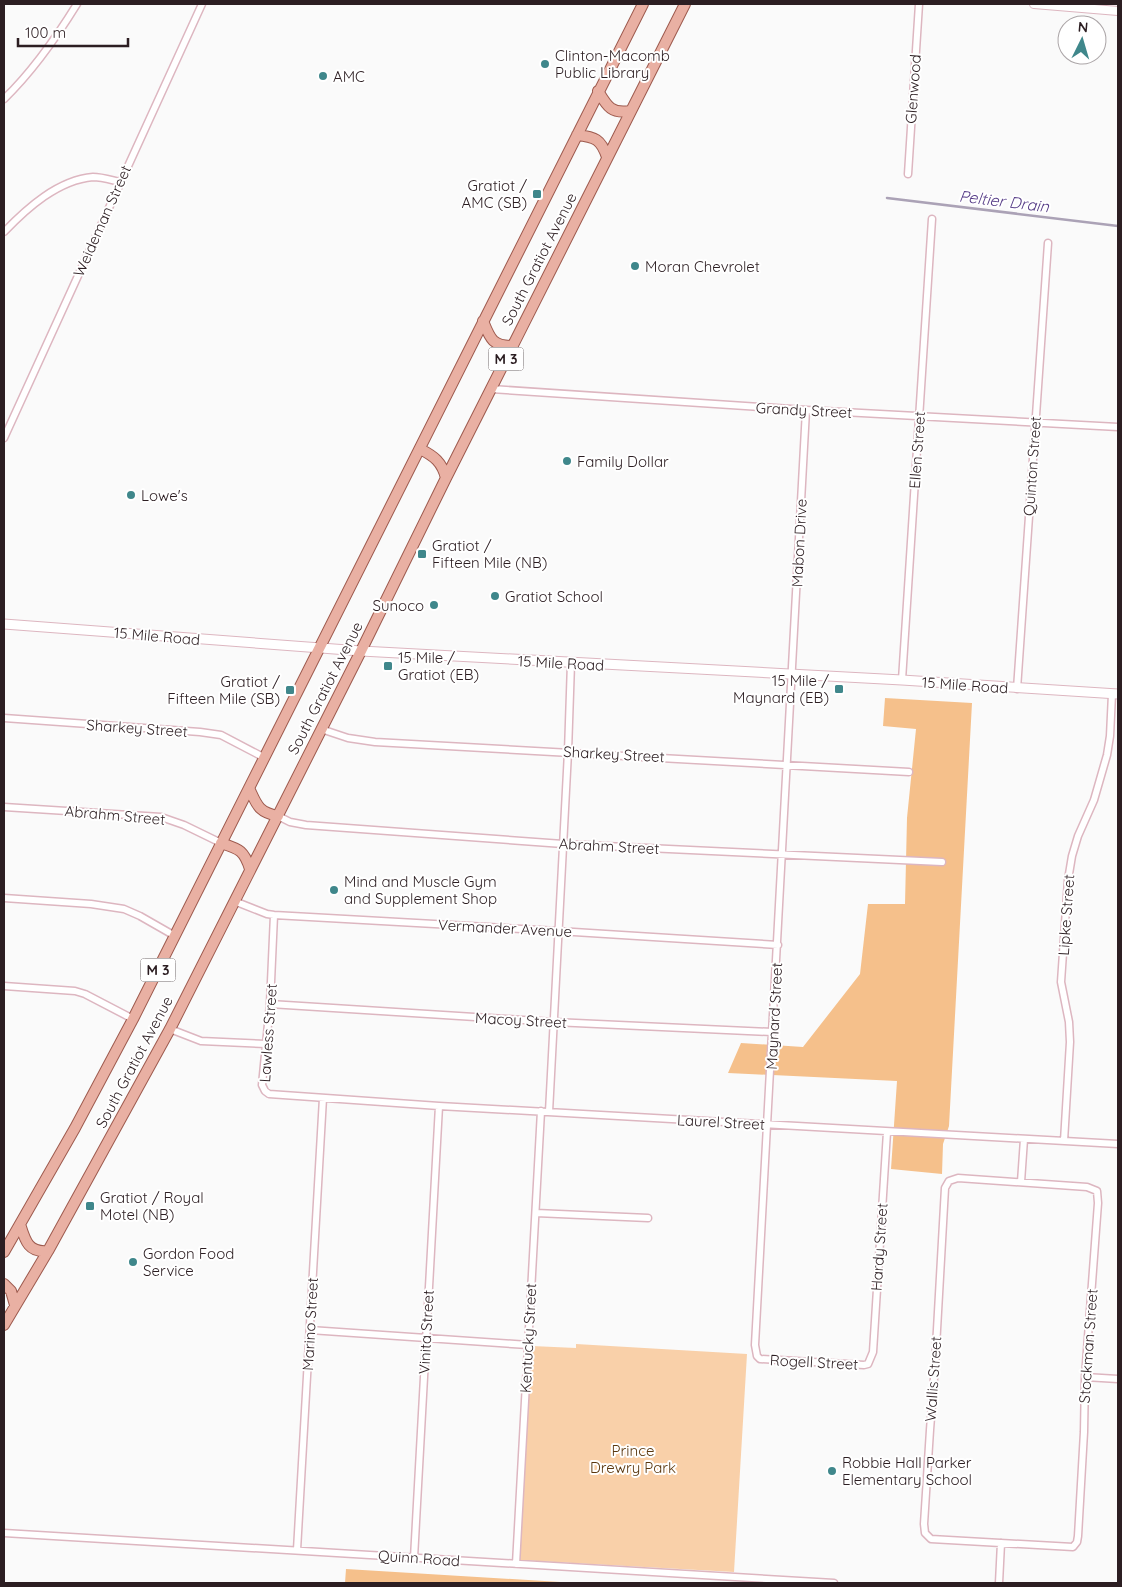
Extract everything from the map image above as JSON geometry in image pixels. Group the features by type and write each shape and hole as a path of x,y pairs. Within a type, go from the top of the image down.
{"main road":[{"name":"South Gratiot Avenue","path":"4,1252 75,1128 133,1019 643,4"},
{"name":"South Gratiot Avenue","path":"4,1325 48,1251 170,1029 685,4"},
{"path":"598,91 605,102 615,111 630,111"},
{"path":"577,135 592,137 599,141 607,157"},
{"path":"483,321 493,341 498,344 512,346"},
{"path":"420,450 437,458 446,478"},
{"name":"15 Mile Road","path":"4,624 361,651 793,676 902,680 1115,694"},
{"path":"249,788 259,808 264,812 278,816"},
{"path":"221,843 237,848 242,852 250,869"},
{"path":"20,1224 31,1248 40,1252 48,1251"},
{"path":"4,1284 11,1291 15,1305"}],"street":[{"path":"4,99 46,50 76,4"},
{"name":"Weideman Street","path":"4,438 202,4"},
{"name":"Glenwood","path":"908,174 918,4"},
{"path":"1034,4 1091,6 1118,11"},
{"path":"4,232 27,210 63,186 93,177 120,182"},
{"name":"Ellen Street","path":"902,680 932,219"},
{"name":"Quinton Street","path":"1017,688 1048,243"},
{"name":"Grandy Street","path":"490,389 806,410 1118,427"},
{"name":"Mabon Drive","path":"793,676 806,410"},
{"path":"549,1112 571,663"},
{"name":"Maynard Street","path":"757,1356 755,1346 793,676"},
{"name":"Lipke Street","path":"1064,1141 1070,1042 1069,1022 1061,982 1068,880 1076,843 1094,800 1107,755 1115,694"},
{"name":"Sharkey Street","path":"4,718 221,735 265,758"},
{"name":"Sharkey Street","path":"321,729 348,738 361,740 909,772"},
{"name":"Abrahm Street","path":"4,807 161,817 184,825 221,843"},
{"name":"Abrahm Street","path":"278,816 290,822 306,825 563,844 942,862"},
{"path":"4,898 91,904 124,909 175,936"},
{"name":"Vermander Avenue","path":"234,901 274,915 558,930 778,945"},
{"name":"Lawless Street","path":"274,915 270,1004 262,1085 264,1091 275,1095 323,1098"},
{"path":"4,986 75,991 85,994 133,1019"},
{"name":"Macoy Street","path":"270,1004 554,1022 772,1032"},
{"path":"170,1029 200,1040 266,1044"},
{"name":"Laurel Street","path":"323,1098 1118,1144"},
{"name":"Marino Street","path":"297,1550 323,1098"},
{"name":"Vinita Street","path":"414,1558 439,1106"},
{"name":"Kentucky Street","path":"516,1564 541,1111"},
{"name":"Hardy Street","path":"870,1361 873,1352 887,1132"},
{"path":"1021,1182 1024,1139"},
{"name":"Wallis Street","path":"1001,1543 934,1539 928,1537 925,1533 924,1524 936,1364 945,1188 949,1181 958,1178 1021,1182"},
{"name":"Stockman Street","path":"1001,1543 1069,1547 1076,1544 1084,1432 1085,1377 1098,1203 1097,1191 1088,1187 1021,1182"},
{"path":"536,1213 648,1218"},
{"path":"310,1330 528,1345"},
{"name":"Rogell Street","path":"757,1356 760,1359 766,1360 864,1365 870,1361"},
{"path":"1085,1377 1118,1379"},
{"name":"Quinn Road","path":"4,1533 834,1583"},
{"path":"999,1583 1001,1543"}],"green space":[{"name":"Prince Drewry Park","path":"576,1344 747,1354 734,1572 519,1560 532,1346 576,1348"}],"shaded area":[{"path":"885,698 972,703 949,1126 943,1144 942,1174 891,1169 897,1081 728,1073 741,1043 803,1047 860,974 868,904 905,904 907,818 916,729 883,726"},
{"path":"346,1569 577,1583 345,1583"}],"waterway":[{"name":"Peltier Drain","path":"887,198 1118,226"}],"place":[{"name":"Clinton-Macomb Public Library","path":"545,64"},
{"name":"AMC","path":"323,76"},
{"name":"Gratiot / AMC (SB)","path":"537,194"},
{"name":"Moran Chevrolet","path":"635,266"},
{"name":"Family Dollar","path":"567,461"},
{"name":"Lowe's","path":"131,495"},
{"name":"Gratiot / Fifteen Mile (NB)","path":"422,554"},
{"name":"Gratiot School","path":"495,596"},
{"name":"Sunoco","path":"434,605"},
{"name":"15 Mile / Gratiot (EB)","path":"388,666"},
{"name":"15 Mile / Maynard (EB)","path":"839,689"},
{"name":"Gratiot / Fifteen Mile (SB)","path":"290,690"},
{"name":"Mind and Muscle Gym and Supplement Shop","path":"334,890"},
{"name":"Gratiot / Royal Motel (NB)","path":"90,1206"},
{"name":"Gordon Food Service","path":"133,1262"},
{"name":"Robbie Hall Parker Elementary School","path":"832,1471"}]}
